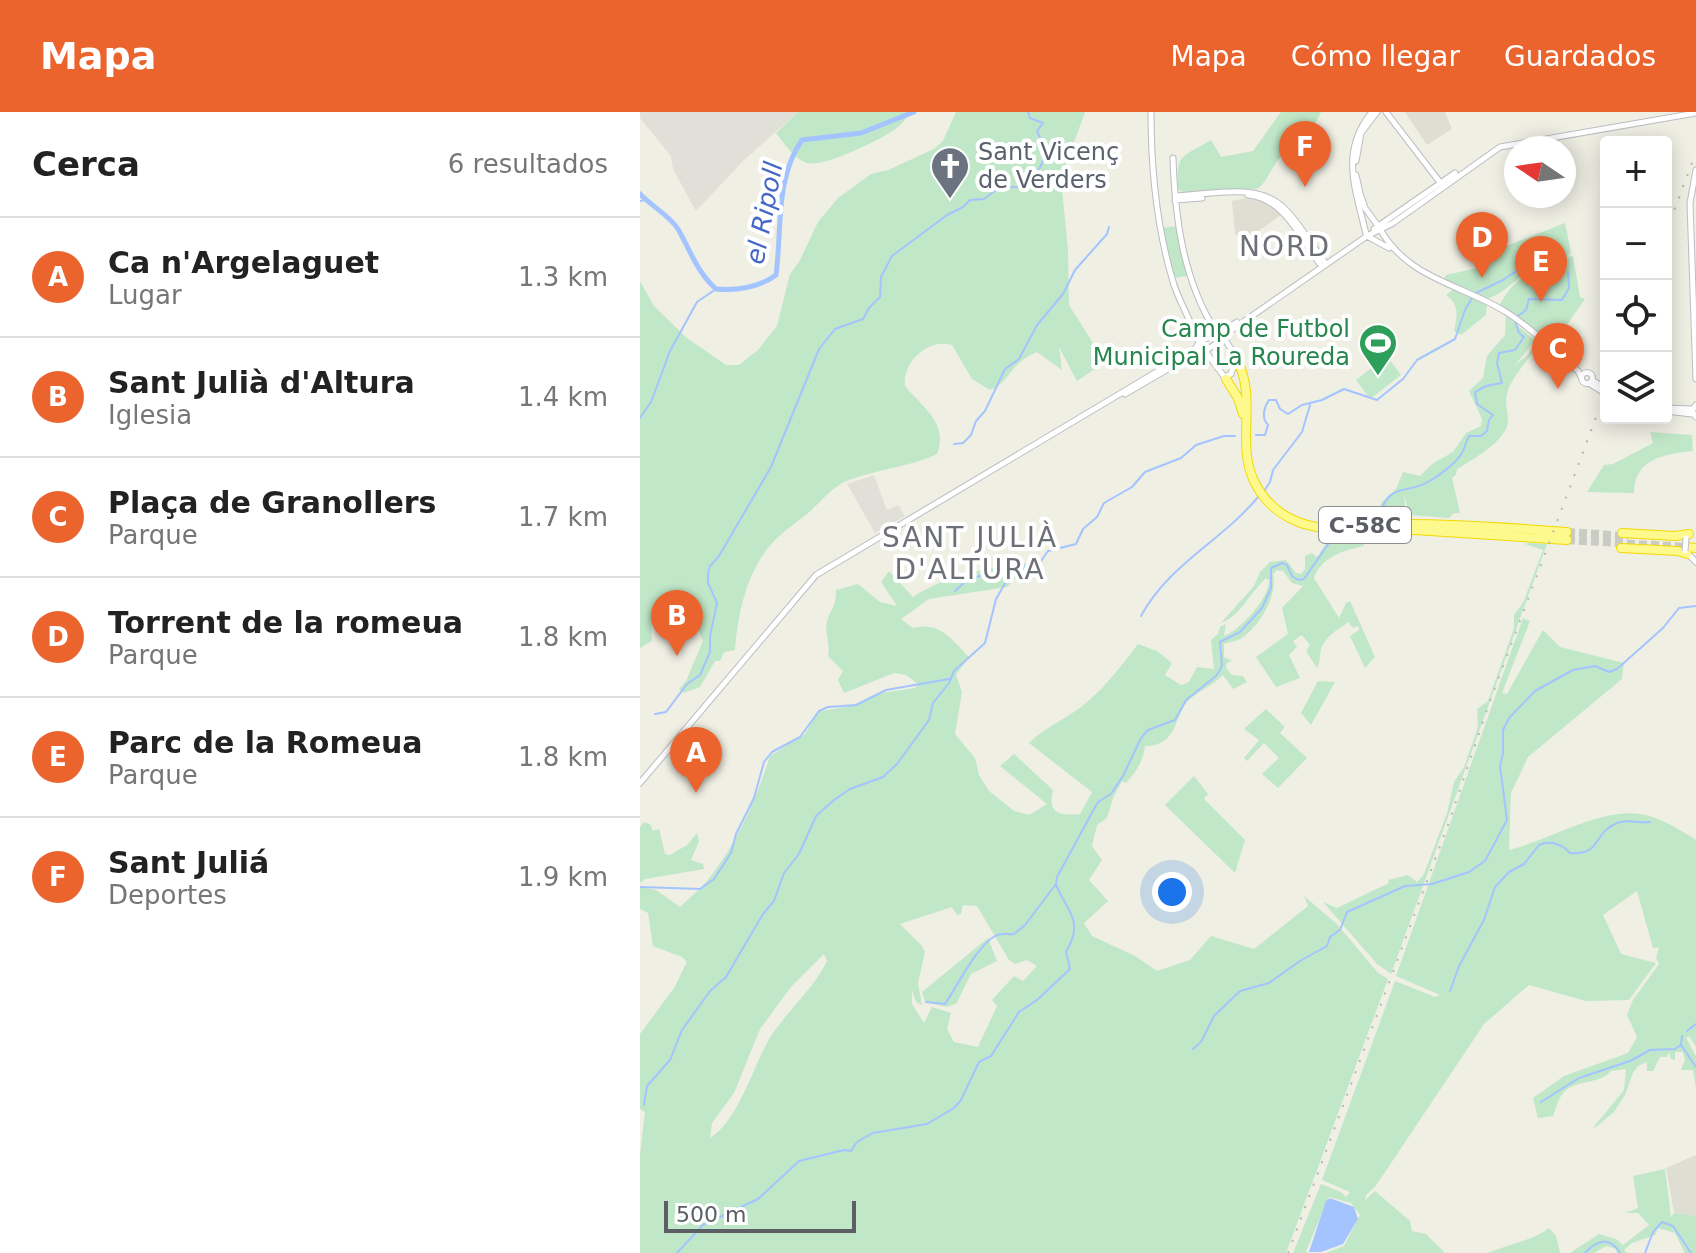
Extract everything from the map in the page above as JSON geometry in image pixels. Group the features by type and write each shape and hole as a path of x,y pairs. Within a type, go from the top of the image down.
{"highway":[{"name":"C-58C","path":"1237,359 1245,378 1247,394 1247,459 1260,492"},
{"name":"C-58C","path":"1224,378 1242,410 1245,459 1250,475 1267,501 1289,518 1318,527 1412,524 1567,536"},
{"path":"1622,533 1675,536 1690,543"},
{"path":"1621,548 1678,551 1690,543"}],"street":[{"path":"1151,112 1157,200 1165,255 1200,348"},
{"path":"1374,112 1360,137 1356,162 1357,191 1367,235 1427,275 1505,311 1581,374 1590,374 1590,382 1600,388"},
{"path":"1386,112 1441,185"},
{"path":"1441,185 1482,154 1503,143 1684,112"},
{"path":"640,783 816,575 1221,335 1484,156 1509,144 1696,113"},
{"path":"1173,158 1175,198 1187,263 1199,299 1237,359 1230,375 1224,378"},
{"path":"1696,170 1692,202 1696,379"},
{"path":"1357,191 1394,251"},
{"path":"1175,198 1251,195 1271,201 1322,263"},
{"path":"1363,221 1370,215"},
{"path":"1200,348 1367,235"},
{"path":"1378,242 1384,237"},
{"name":"C-58C","path":"1200,348 1224,378"},
{"path":"1672,410 1695,411"},
{"path":"1690,543 1696,562"}],"shaded area":[{"path":"640,112 798,112 743,161 696,211 673,169 671,156 640,118"},
{"path":"1405,112 1445,112 1452,129 1427,145"},
{"path":"1246,198 1268,203 1281,215 1242,243 1235,233 1232,201"},
{"path":"874,475 887,510 898,505 905,516 875,533 847,484"},
{"path":"1696,1155 1696,1216 1674,1213 1666,1168"}],"green space":[{"path":"798,112 911,112 897,128 876,140 826,161 807,163 798,158 776,133"},
{"path":"956,112 1085,112 1057,189 1062,189 1069,305 1105,362 1077,381 1059,347 1062,370 1037,352 1021,361 1002,383 990,390 972,379 952,345 934,345 918,354 908,368 905,386 937,424 940,443 937,454 843,483 778,537 759,561 746,589 735,650 724,652 720,661 715,661 700,687 683,693 679,689 686,681 703,641 693,618 687,617 671,629 655,622 651,626 652,641 640,648 640,281 654,306 687,338 726,365 739,365 758,350 777,326 790,274 818,222 838,198 871,174 888,170 934,149 943,141"},
{"path":"1281,112 1321,112 1312,127 1279,159 1257,189 1184,193 1178,189 1178,168 1187,154 1211,140 1221,157 1253,151"},
{"path":"1565,223 1571,253 1566,257 1573,256 1580,297 1585,299 1552,346 1499,306 1518,281 1559,258 1530,270 1487,299 1486,315 1461,335 1454,331 1455,307 1446,295 1454,289 1444,280 1446,275 1477,268 1476,258"},
{"path":"1177,226 1188,276 1173,278 1162,228"},
{"path":"1506,316 1535,340 1515,365 1529,354 1533,344 1537,347 1508,390 1508,422 1502,436 1457,469 1452,478 1460,513 1454,513 1449,518 1409,515 1404,493 1406,515 1382,518 1377,513 1382,502 1396,489 1403,472 1420,476 1432,464 1453,452 1466,433 1481,426 1482,419 1469,391 1483,378 1487,356 1505,335"},
{"name":"Camp de Futbol Municipal La Roureda","path":"1387,356 1401,375 1370,399 1356,380"},
{"path":"1650,432 1692,435 1693,451 1653,460 1639,472 1634,493 1587,492 1604,465 1613,464 1653,443"},
{"path":"1329,532 1362,534 1364,546 1341,552 1328,560 1314,578 1339,618 1350,601 1375,657 1365,668 1350,636 1359,630 1358,626 1353,628 1348,622 1326,640 1317,668 1306,651 1310,645 1302,635 1293,641 1297,647 1289,655 1300,678 1276,687 1256,657 1288,634 1282,608 1303,586 1292,583 1283,571 1277,570 1273,574 1270,600 1261,617 1243,637 1224,644 1224,657 1232,661 1227,663 1226,668 1232,675 1243,676 1247,682 1233,689 1223,675 1191,698 1170,735 1156,745 1145,746 1139,766 1126,783 1122,781 1107,818 1097,825 1092,846 1102,860 1089,880 1108,901 1084,923 1092,936 1135,956 1157,971 1190,960 1211,936 1254,949 1308,906 1304,896 1337,924 1378,973 1388,979 1286,1253 640,1253 640,1155 645,1112 640,1109 640,1034 674,988 687,962 653,946 648,913 640,909 640,887 656,890 680,907 708,880 730,848 753,803 770,756 805,734 817,712 855,705 882,693 915,688 918,684 906,675 894,673 844,693 838,680 843,671 828,656 826,626 836,590 858,584 880,602 897,606 881,582 889,571 913,597 955,577 1032,562 1007,587 929,599 901,619 913,628 938,629 969,657 956,675 962,692 955,734 975,758 979,775 989,791 1014,811 1029,815 1047,804 1000,766 1014,754 1053,790 1052,804 1057,812 1080,814 1092,792 1029,743 1080,708 1138,644 1157,651 1172,663 1165,675 1181,685 1189,682 1197,667 1214,669 1211,640 1226,624 1224,636 1238,628 1259,604 1268,587 1269,580 1266,578 1240,609 1221,623 1254,586 1260,572 1270,562 1286,560 1296,573 1301,574 1305,569 1305,556 1312,553 1317,557 1328,541 1320,541 1321,536","holes":["963,905 977,906 1009,960 1015,964 1027,960 1037,966 1023,981 1014,976 992,1000 997,1006 978,1047 954,1042 947,1029 951,1013 932,1007 924,1023 912,1004 912,990 916,1002 922,1005 918,983 925,952 900,924 952,907 957,915 961,914","824,954 827,961 822,971 771,1036 737,1106 720,1130 710,1138 712,1123 734,1093 760,1029 791,987"]},
{"path":"1525,544 1547,544 1391,974 1377,964 1323,902 1337,908 1389,883 1388,880 1408,875 1417,882 1424,874 1447,813 1454,782 1464,767 1478,727 1477,709 1488,701 1514,628 1514,615 1523,603 1543,550"},
{"path":"1523,618 1530,621 1502,693 1507,694 1543,630 1560,647 1624,663 1622,679 1528,757 1511,793 1509,850 1591,820 1624,813 1655,818 1696,840 1696,1047 1689,1036 1686,1038 1696,1056 1696,1088 1693,1070 1681,1070 1685,1060 1683,1052 1675,1052 1675,1060 1671,1059 1669,1052 1667,1057 1660,1057 1653,1071 1647,1071 1647,1062 1638,1066 1614,1112 1596,1127 1593,1128 1624,1090 1626,1069 1611,1071 1569,1088 1560,1098 1553,1116 1538,1118 1533,1098 1564,1076 1628,1053 1637,1037 1627,1015 1633,1000 1659,964 1656,958 1659,947 1653,948 1637,891 1603,915 1621,954 1656,963 1629,1000 1586,1001 1529,985 1484,1024 1375,1187 1366,1195 1365,1200 1375,1191 1410,1221 1412,1231 1426,1234 1445,1253 1326,1253 1344,1246 1360,1215 1351,1203 1329,1197 1306,1251 1308,1253 1293,1253 1321,1184 1346,1197 1350,1192 1322,1180 1395,981 1435,997 1440,995 1396,976"},
{"path":"1318,681 1335,682 1311,725 1301,713"},
{"path":"1266,709 1285,727 1280,733 1307,758 1278,788 1262,774 1279,758 1264,743 1247,761 1244,758 1259,740 1244,729"},
{"path":"1194,776 1208,794 1204,799 1245,840 1235,873 1165,805"},
{"path":"644,822 650,824 653,831 659,829 665,854 670,855 687,845 697,833 699,841 691,860 703,864 704,869 645,879 640,883 640,827"},
{"path":"988,938 997,961 971,974 956,1004 947,1007 925,1002 922,992"},
{"path":"1665,1169 1671,1217 1674,1213 1696,1216 1696,1253 1685,1253 1675,1233 1658,1228 1655,1235 1632,1243 1624,1250 1627,1253 1617,1253 1616,1249 1606,1246 1594,1253 1570,1253 1599,1234 1616,1239 1623,1245 1649,1225 1638,1213 1625,1213 1638,1208 1633,1176"},
{"path":"1549,1228 1556,1236 1560,1253 1488,1253 1528,1239"}],"water":[{"path":"1330,1198 1354,1207 1358,1219 1343,1244 1321,1252 1309,1252 1326,1201"}],"waterway":[{"name":"el Ripoll","path":"640,194 674,224 699,268 716,289 756,285 776,275 783,188 793,155 802,140 861,133 914,112"},
{"path":"655,714 666,712 687,684 700,675 710,652 717,603 708,583 710,566 719,556 771,467 819,349 835,329 863,319 880,297 881,277 892,256 970,200 984,199 1001,186 1022,187 1035,174 1043,159 1037,131 1043,123 1030,118 1028,112"},
{"name":"el Ripoll","path":"640,201 645,200"},
{"path":"954,444 963,443 971,435 1005,369 1019,359 1037,325 1063,294 1075,270 1107,234 1109,227"},
{"path":"1476,293 1530,262"},
{"path":"1518,316 1526,310 1529,299 1562,300 1569,288 1568,272"},
{"path":"640,418 651,402 670,351 697,302 716,289"},
{"path":"1256,435 1265,435 1268,425 1264,412 1269,400 1276,400 1280,409 1288,414 1302,405 1322,400 1344,389 1377,400 1403,379 1417,360 1455,339 1472,298"},
{"path":"1366,522 1370,515 1374,518 1379,516 1393,493 1420,486 1432,479 1462,453 1469,436 1481,436 1487,431 1493,415 1477,404 1475,392 1502,383 1497,363 1499,353 1515,350 1524,337 1515,321"},
{"path":"1264,491 1273,470 1302,432 1310,405"},
{"path":"644,1105 647,1086 670,1060 682,1030 710,991 726,977 774,901 784,873 799,854 816,816 850,789 883,777 897,764 929,720 933,703 949,683 954,671 985,643 996,599 1010,575 1022,567 1039,564 1048,551 1076,544 1083,529 1097,517 1104,503 1132,487 1145,472 1181,458 1196,445 1224,436 1235,436"},
{"path":"1141,616 1166,582 1259,496"},
{"path":"926,1002 945,1004 974,957 988,941 1000,934 1014,934 1025,925 1056,884 1098,802 1111,794 1123,776 1141,738 1148,730 1175,720 1186,700 1216,676 1222,665 1220,642 1240,632 1262,608 1271,588 1271,568 1282,563 1287,565 1292,576 1298,580 1304,579 1331,540 1346,532"},
{"path":"955,591 967,580 983,575 1009,575"},
{"path":"1193,1049 1201,1042 1214,1016 1240,991 1269,983 1327,946 1330,937 1340,930 1347,912 1405,886 1432,884 1469,872 1485,861 1507,820 1500,766 1503,730 1509,718 1535,691 1573,670 1595,666 1609,672 1617,669 1663,628 1679,608 1696,606"},
{"path":"640,887 700,889 714,879 731,853 736,834 754,798 764,762 772,752 800,737 819,711 828,707 856,705 886,690 949,679"},
{"path":"1450,991 1459,966 1484,920 1495,887 1509,872 1524,864 1539,845 1552,843 1570,853 1580,853 1593,847 1603,833 1617,823 1650,822"},
{"path":"677,1253 703,1225 758,1199 799,1161 851,1151 857,1142 873,1133 927,1124 954,1108 979,1062 991,1056 1019,1012 1037,1000 1070,969 1066,952 1074,933 1073,918 1056,885"},
{"path":"1687,1031 1696,1024"},
{"path":"1682,1036 1681,1045 1696,1067"},
{"path":"1541,1102 1579,1078 1630,1061 1650,1050 1675,1049 1681,1045"},
{"path":"1645,1253 1653,1232 1662,1222 1673,1226 1691,1253"},
{"path":"1585,1253 1603,1242 1612,1244 1620,1253"}],"tunnel":[{"path":"1567,532 1628,536"},
{"path":"1567,540 1688,547"}],"railway":[{"path":"1672,216 1695,155"},
{"path":"1288,1253 1598,412"}],"place":[{"name":"Sant Juliá","path":"1305,187"},
{"name":"Sant Vicenç de Verders","path":"950,200"},
{"name":"Torrent de la romeua","path":"1482,278"},
{"name":"Parc de la Romeua","path":"1541,302"},
{"name":"Camp de Futbol Municipal La Roureda","path":"1378,377"},
{"name":"Plaça de Granollers","path":"1558,389"},
{"name":"Sant Julià d'Altura","path":"677,656"},
{"name":"Ca n'Argelaguet","path":"696,793"}],"district":[{"name":"NORD","path":"1285,246"},
{"name":"SANT JULIÀ D'ALTURA","path":"970,553"}]}
